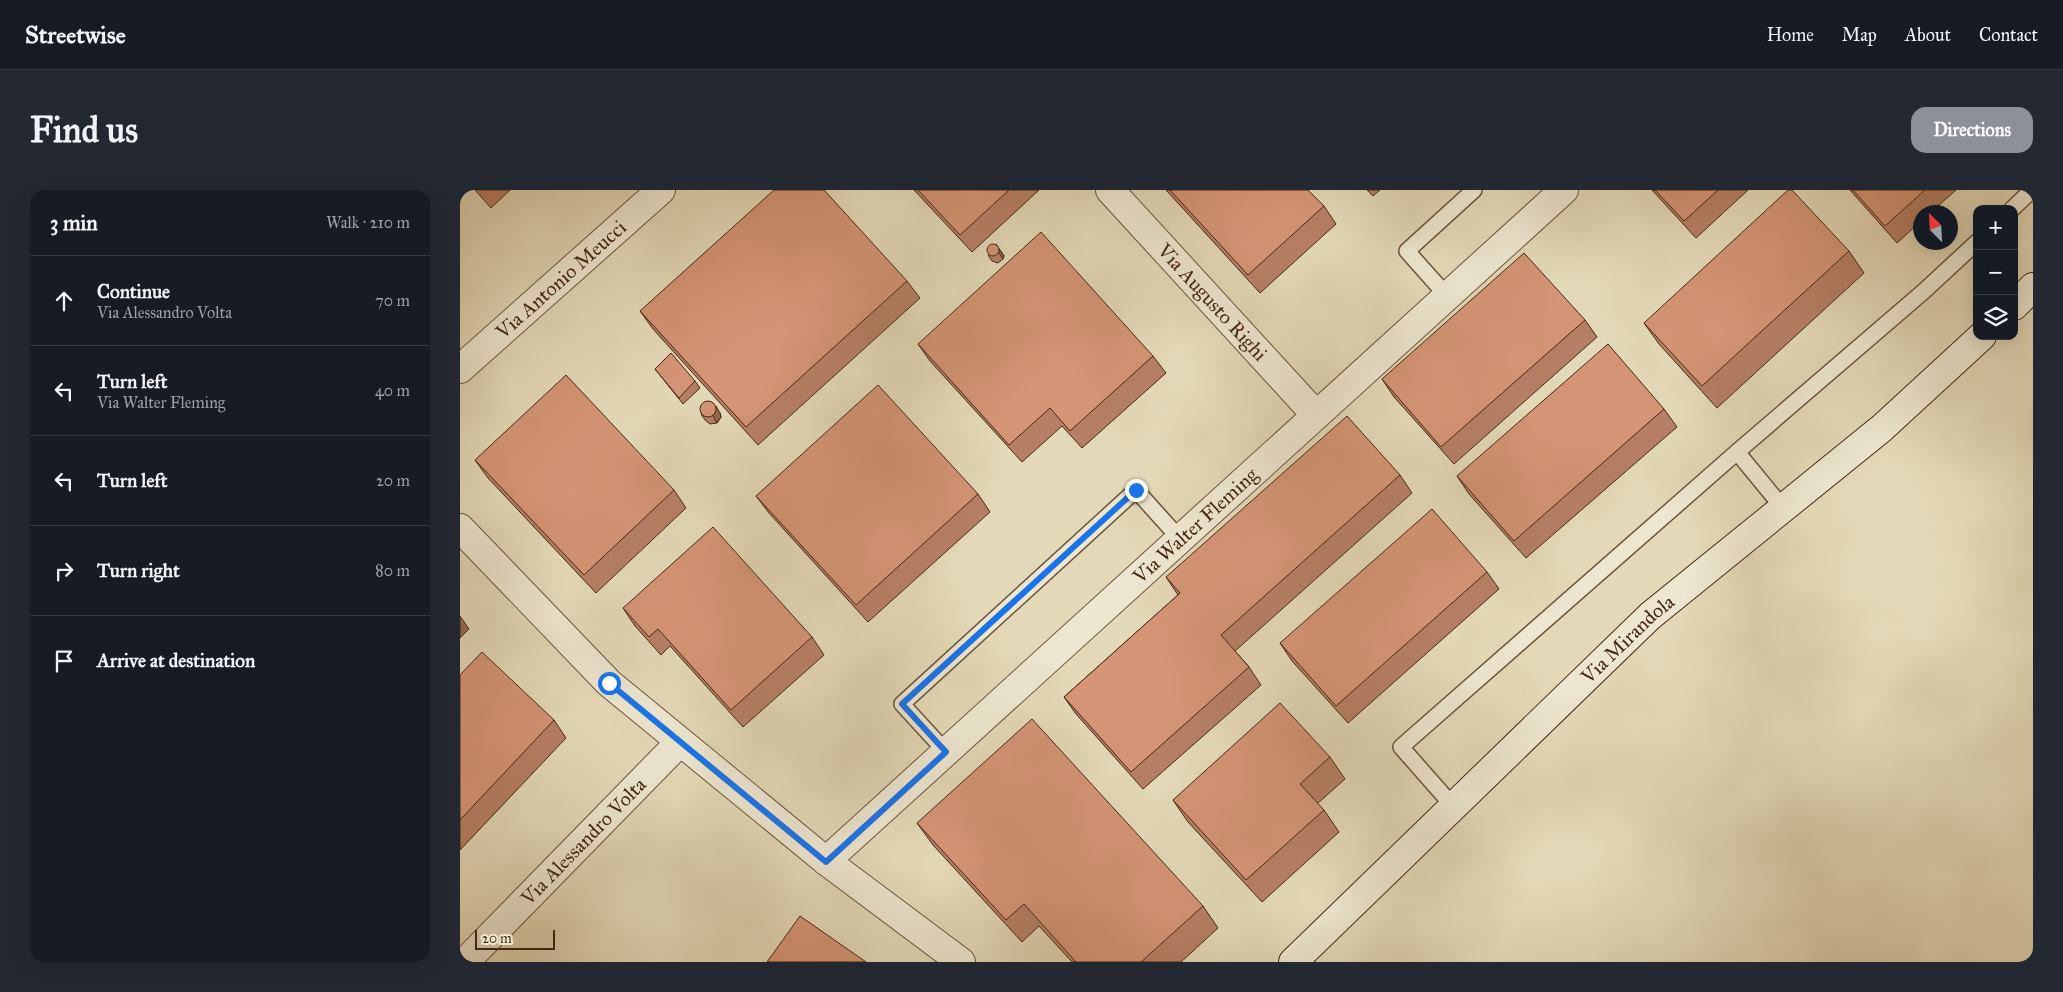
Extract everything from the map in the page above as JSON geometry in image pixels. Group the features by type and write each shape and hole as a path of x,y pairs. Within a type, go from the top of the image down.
{"street":[{"name":"Via Antonio Meucci","path":"460,369 661,190"},
{"name":"Via Augusto Righi","path":"1110,190 1316,416"},
{"name":"Via Walter Fleming","path":"826,862 1564,190"},
{"name":"Via Mirandola","path":"1293,962 1650,616 1882,428 1978,340"},
{"path":"460,528 609,683 826,862 961,962"},
{"name":"Via Alessandro Volta","path":"465,962 680,742"}],"lane":[{"path":"1447,296 1407,251 1474,190"},
{"path":"2016,205 2032,190"},
{"path":"1453,806 1401,747 1737,452 1923,292 1973,246"},
{"path":"1737,452 1783,508"},
{"path":"946,752 902,704 1129,496 1136,490 1180,539"}],"building":[{"path":"774,190 824,190 907,281 746,427 640,311"},
{"path":"918,190 1009,190 960,235"},
{"path":"1170,190 1308,190 1324,206 1248,275"},
{"path":"1655,190 1718,190 1684,221"},
{"path":"1788,190 1792,190 1849,251 1702,386 1644,323"},
{"path":"1853,190 1925,190 1885,226"},
{"path":"1041,232 1153,356 1070,431 1050,408 1009,445 918,344"},
{"path":"991,244 995,244 999,250 995,256 991,256 987,252 987,248"},
{"path":"1524,253 1585,320 1441,447 1382,379"},
{"path":"1608,344 1664,409 1514,541 1457,476"},
{"path":"671,353 695,381 679,398 655,369"},
{"path":"566,375 674,490 584,575 475,460"},
{"path":"878,385 978,494 856,605 756,496"},
{"path":"708,401 714,403 716,409 714,415 708,417 702,415 700,409 702,403"},
{"path":"1347,416 1400,475 1221,635 1249,667 1131,772 1064,697 1180,593 1166,577"},
{"path":"1432,509 1487,572 1336,706 1280,643"},
{"path":"713,527 812,637 731,710 658,629 649,637 623,608"},
{"path":"482,652 554,720 460,820 460,675"},
{"path":"1280,703 1330,757 1300,784 1324,810 1246,880 1173,800"},
{"path":"1032,719 1203,906 1141,962 1076,962 1024,904 1006,920 917,823"},
{"path":"800,916 866,962 767,962"}],"route":[{"path":"609,683 826,862 946,752 902,704 1136,490"}]}
